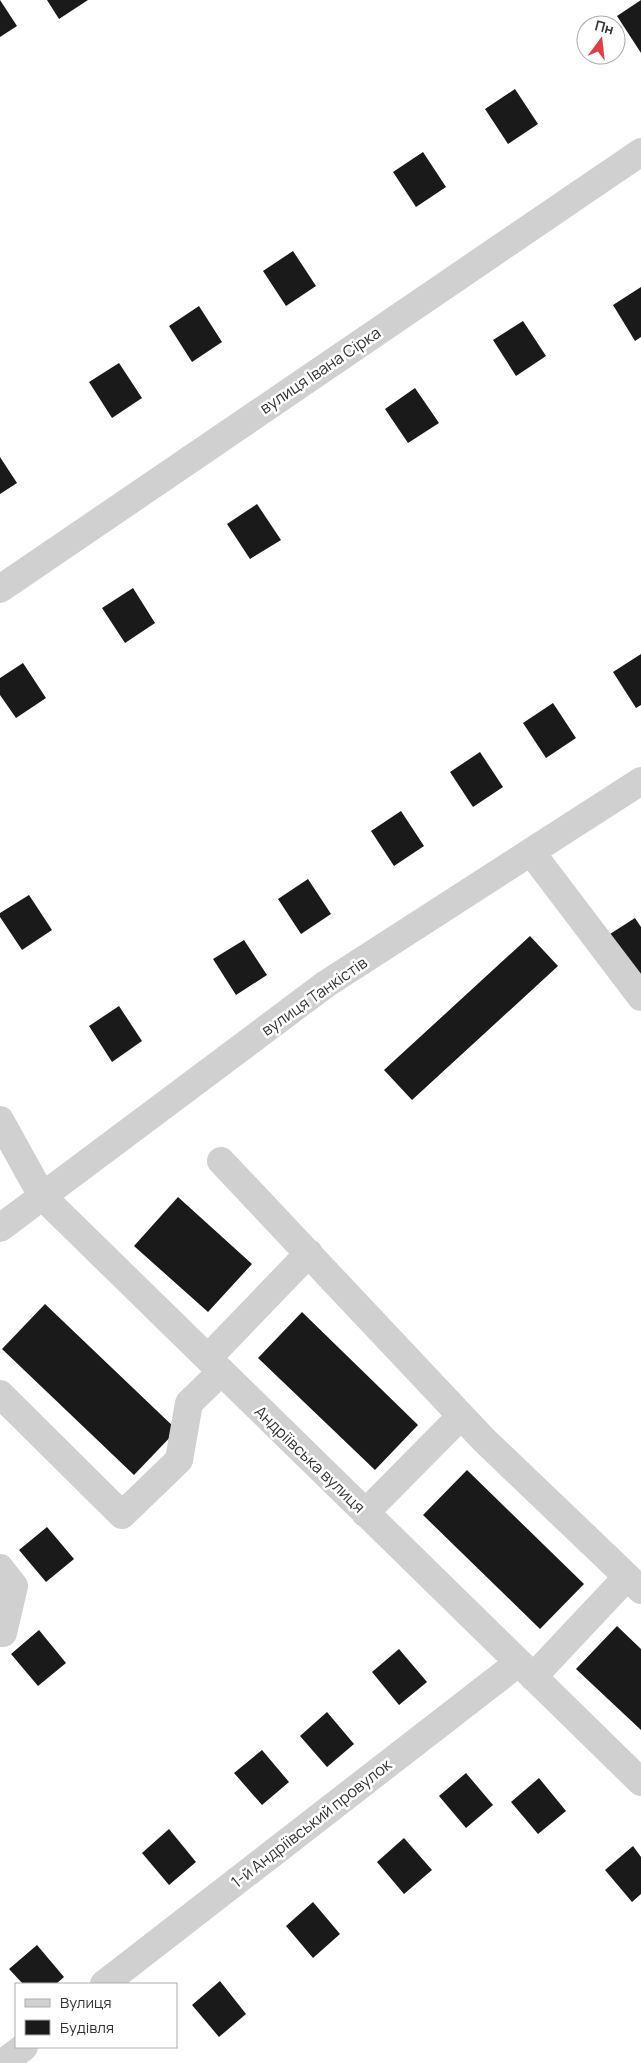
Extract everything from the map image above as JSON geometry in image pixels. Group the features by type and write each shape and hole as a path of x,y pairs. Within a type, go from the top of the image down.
{"street":[{"name":"вулиця Івана Сірка","path":"0,589 641,152"},
{"name":"вулиця Танкістів","path":"0,1228 326,984 641,781"},
{"path":"531,852 641,997"},
{"name":"Андріївська вулиця","path":"0,1120 42,1196 641,1782"},
{"path":"221,1161 461,1416 634,1583"},
{"path":"0,1394 122,1515 179,1460 189,1403 214,1365 309,1254"},
{"path":"365,1513 461,1416"},
{"path":"0,1568 14,1586 3,1633"},
{"name":"1-й Андріївський провулок","path":"105,1983 525,1670 634,1583"},
{"path":"3,2063 23,2048"}],"building":[{"path":"0,0 17,26 0,37"},
{"path":"47,0 88,0 59,19"},
{"path":"641,0 641,53 626,30 626,15 618,15"},
{"path":"515,89 538,124 508,144 485,109"},
{"path":"423,152 446,187 416,207 393,172"},
{"path":"293,251 316,286 286,306 263,271"},
{"path":"641,287 641,337 635,341 613,305"},
{"path":"199,306 222,342 192,362 169,326"},
{"path":"523,321 546,356 516,376 493,340"},
{"path":"119,363 142,398 112,418 89,382"},
{"path":"415,388 439,423 408,443 385,409"},
{"path":"0,457 17,483 0,494"},
{"path":"257,504 281,540 250,559 227,524"},
{"path":"133,588 155,623 125,643 102,608"},
{"path":"641,654 641,705 636,708 613,672"},
{"path":"23,663 46,698 16,718 0,695 0,678"},
{"path":"553,703 576,738 546,758 523,723"},
{"path":"480,752 503,787 473,807 450,772"},
{"path":"401,811 424,846 394,866 371,831"},
{"path":"308,879 331,914 301,934 278,899"},
{"path":"29,895 52,930 22,950 0,917 0,913"},
{"path":"635,918 641,927 641,980 610,934"},
{"path":"530,936 558,966 412,1100 384,1070"},
{"path":"244,940 267,975 236,995 213,959"},
{"path":"119,1006 142,1041 112,1062 89,1026"},
{"path":"178,1197 252,1264 208,1312 134,1246"},
{"path":"45,1304 177,1430 134,1475 2,1349"},
{"path":"302,1312 418,1425 375,1470 258,1358"},
{"path":"467,1470 584,1584 540,1629 423,1515"},
{"path":"47,1527 74,1559 46,1582 19,1550"},
{"path":"617,1626 641,1649 641,1730 576,1669"},
{"path":"39,1630 66,1663 38,1686 11,1654"},
{"path":"399,1649 427,1682 399,1705 372,1672"},
{"path":"327,1712 354,1744 327,1767 300,1736"},
{"path":"262,1750 289,1782 262,1805 234,1773"},
{"path":"466,1773 493,1805 466,1828 439,1796"},
{"path":"539,1778 566,1811 538,1834 511,1802"},
{"path":"169,1829 196,1862 169,1885 142,1853"},
{"path":"404,1838 432,1870 404,1894 377,1862"},
{"path":"633,1846 641,1857 641,1894 632,1902 605,1870"},
{"path":"313,1902 340,1934 313,1958 286,1926"},
{"path":"37,1945 64,1977 57,1983 22,1983 9,1969"},
{"path":"220,1981 246,2014 219,2037 192,2005"}]}
